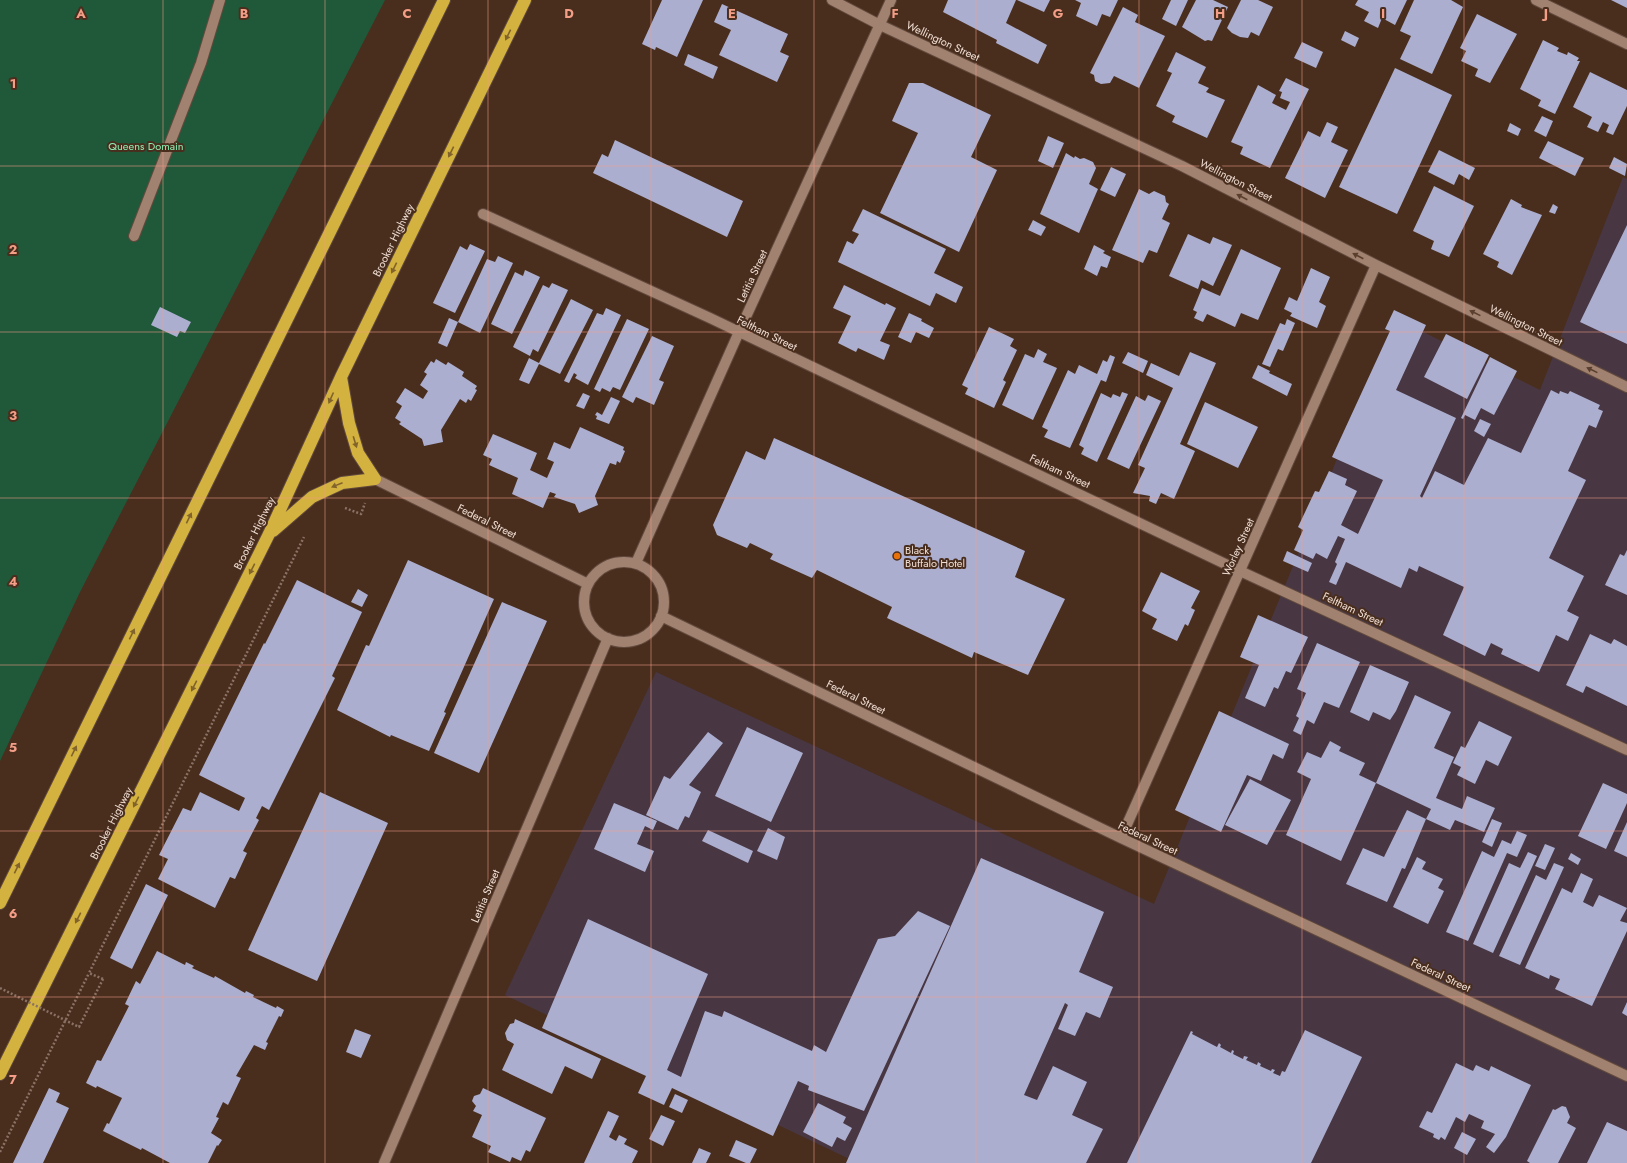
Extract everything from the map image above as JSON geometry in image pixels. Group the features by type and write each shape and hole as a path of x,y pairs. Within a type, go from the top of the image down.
{"highway":[{"path":"0,903 444,0"},
{"name":"Brooker Highway","path":"0,1074 269,534 340,377 525,0"},
{"path":"269,534 312,497 342,483 375,479 358,453 349,423 340,377"}],"street":[{"path":"134,236 201,63 220,0"},
{"name":"Wellington Street","path":"832,0 880,25 1182,166 1376,265 1627,387"},
{"name":"Letitia Street","path":"636,563 739,332 891,0"},
{"path":"1536,0 1627,44"},
{"name":"Feltham Street","path":"483,214 739,332 1240,571 1627,750"},
{"name":"Worley Street","path":"1121,838 1376,265"},
{"name":"Federal Street","path":"375,479 588,584"},
{"path":"622,562 636,563 650,571 660,584 664,600 661,616 655,627 645,635 633,641 620,642 608,638 595,629 587,615 584,599 588,584 596,573 608,565 622,562"},
{"name":"Federal Street","path":"661,616 1121,838 1627,1076"},
{"name":"Letitia Street","path":"384,1163 608,638"}],"path":[{"path":"339,508 344,507 361,514 375,479"},
{"path":"0,1152 305,533"},
{"path":"0,988 80,1027 103,979 89,973"}],"shaded area":[{"path":"1623,177 1627,179 1627,1163 858,1163 505,995 656,672 1154,904 1395,318 1540,390"}],"green space":[{"name":"Queens Domain","path":"0,0 385,0 80,592 0,761"}],"building":[{"path":"662,0 703,0 677,57 656,47 655,50 642,44"},
{"path":"948,0 1016,0 1006,23 1047,45 1038,64 996,43 997,40 943,12"},
{"path":"1017,0 1050,0 1044,12"},
{"path":"1075,0 1118,0 1110,17 1102,14 1097,26 1076,16 1081,3"},
{"path":"1171,0 1188,0 1176,26 1162,19"},
{"path":"1196,0 1213,0 1228,7 1212,41 1205,41 1182,27"},
{"path":"1241,0 1258,0 1273,7 1259,36 1251,32 1248,38 1240,37 1232,33 1227,28"},
{"path":"1358,0 1407,0 1395,25 1382,18 1378,28 1364,21 1369,12 1355,5"},
{"path":"1414,0 1451,0 1463,7 1432,74 1400,59 1411,36 1400,31"},
{"path":"1611,0 1627,0 1627,8"},
{"path":"722,4 788,34 780,52 789,56 777,82 719,55 731,30 714,22"},
{"path":"1123,7 1138,15 1135,22 1165,36 1139,88 1114,76 1110,83 1101,84 1095,81 1094,75 1090,73"},
{"path":"1477,14 1517,34 1490,83 1475,76 1478,69 1461,61 1466,51 1460,48"},
{"path":"1345,31 1359,38 1355,47 1341,40"},
{"path":"1543,40 1559,48 1557,51 1567,55 1568,52 1579,58 1577,61 1580,61 1555,114 1538,106 1541,100 1520,89"},
{"path":"1302,42 1323,52 1316,68 1294,58"},
{"path":"1176,52 1206,67 1198,83 1209,88 1206,92 1225,100 1207,138 1172,122 1175,116 1156,106 1172,73 1167,71"},
{"path":"688,54 718,67 713,79 684,65"},
{"path":"1395,68 1452,95 1397,214 1339,187"},
{"path":"1590,72 1627,90 1627,106 1613,135 1606,132 1609,125 1603,122 1598,132 1587,127 1592,117 1573,107"},
{"path":"1286,78 1309,89 1270,168 1240,154 1243,147 1231,142 1258,85 1276,95 1272,103 1286,110 1290,102 1280,98 1282,92 1279,91"},
{"path":"909,83 923,83 991,115 971,157 997,170 959,252 880,213 918,133 892,121"},
{"path":"1542,116 1553,121 1546,137 1534,131"},
{"path":"1327,122 1338,127 1331,142 1348,150 1325,198 1285,178 1308,131 1320,137"},
{"path":"1510,123 1521,129 1518,136 1507,131"},
{"path":"1048,136 1064,143 1053,168 1038,161"},
{"path":"615,140 743,201 727,237 593,173 602,154 608,157"},
{"path":"1548,141 1584,158 1575,176 1539,158"},
{"path":"1439,150 1475,168 1469,180 1459,174 1454,185 1428,172"},
{"path":"1066,153 1074,158 1075,156 1080,159 1084,158 1093,162 1096,168 1089,184 1098,189 1079,233 1040,214"},
{"path":"1614,157 1627,164 1625,176 1609,168"},
{"path":"1111,167 1126,174 1115,197 1100,190"},
{"path":"1434,186 1474,206 1449,257 1431,249 1434,241 1413,231"},
{"path":"1139,189 1149,194 1154,191 1165,196 1166,202 1169,204 1162,219 1170,223 1157,253 1149,250 1143,263 1112,250"},
{"path":"1511,199 1522,205 1521,207 1542,215 1512,275 1497,267 1499,262 1483,254"},
{"path":"1553,204 1558,207 1555,214 1549,212"},
{"path":"863,209 946,249 934,273 963,287 956,303 936,293 930,306 838,262 847,241 853,244 859,234 852,231"},
{"path":"1033,220 1046,227 1041,236 1028,230"},
{"path":"1627,225 1627,344 1580,322"},
{"path":"1188,234 1210,244 1213,237 1232,245 1213,286 1201,280 1198,289 1169,276"},
{"path":"470,244 485,251 455,313 433,303 460,246 467,250"},
{"path":"1094,245 1105,251 1103,253 1111,257 1107,268 1101,266 1097,276 1084,269"},
{"path":"1241,249 1281,268 1258,320 1241,313 1235,327 1207,314 1203,322 1194,318 1197,312 1193,310 1202,288 1220,296"},
{"path":"498,256 513,263 480,333 458,322 487,259 495,262"},
{"path":"1311,268 1330,277 1319,302 1326,306 1317,328 1290,316 1292,313 1284,309 1289,297 1297,301"},
{"path":"525,270 540,277 512,334 491,324 515,272 523,276"},
{"path":"552,283 568,290 538,352 533,349 530,356 513,347 543,285 549,288"},
{"path":"844,285 885,305 886,303 896,308 880,341 890,345 884,360 858,348 856,352 838,343 851,316 833,308"},
{"path":"571,299 593,310 560,374 539,364 529,384 519,380 529,358 539,363"},
{"path":"160,307 191,322 185,333 180,331 177,337 151,325"},
{"path":"606,308 621,315 588,385 575,378 577,375 574,373 569,383 564,381 597,313 603,315"},
{"path":"1394,310 1426,325 1396,390 1456,418 1420,496 1422,498 1435,471 1464,485 1488,438 1521,453 1551,390 1559,394 1560,391 1568,394 1570,391 1600,405 1598,409 1603,411 1596,428 1589,425 1568,471 1586,480 1549,558 1584,576 1567,611 1579,617 1568,641 1556,635 1539,672 1501,654 1503,649 1491,643 1485,656 1443,635 1464,587 1419,566 1417,572 1409,568 1401,588 1346,562 1336,585 1329,582 1337,564 1335,562 1345,539 1338,536 1327,559 1316,553 1313,559 1294,550 1303,530 1298,527 1315,491 1319,492 1329,471 1347,479 1345,485 1357,491 1341,525 1358,534 1383,480 1332,457 1390,331 1385,329"},
{"path":"909,313 922,319 921,321 934,328 929,338 916,332 911,343 898,337"},
{"path":"449,318 458,322 447,347 438,343"},
{"path":"627,319 649,329 620,390 613,387 610,392 602,388 600,392 594,389"},
{"path":"1287,319 1295,323 1283,351 1278,349 1270,367 1262,364 1280,323 1285,325"},
{"path":"989,327 1014,339 1010,346 1017,350 1003,380 1006,382 994,408 965,394 968,388 962,385"},
{"path":"1446,334 1489,355 1467,399 1424,377"},
{"path":"652,336 674,346 659,380 664,382 654,405 636,397 633,403 622,397"},
{"path":"1038,349 1047,354 1043,362 1057,368 1033,420 1002,405 1025,354 1034,358"},
{"path":"1128,352 1148,361 1143,373 1122,363"},
{"path":"1190,352 1216,363 1180,444 1195,451 1174,499 1161,493 1156,504 1149,501 1150,496 1133,493 1145,468 1138,465 1173,388 1146,375 1151,363 1179,376"},
{"path":"1110,355 1115,357 1106,382 1101,380 1070,448 1044,437 1048,430 1042,427 1068,370 1075,374 1079,365 1097,374 1103,360 1107,362"},
{"path":"1490,357 1517,371 1494,415 1481,408 1475,420 1465,415 1463,419 1461,418"},
{"path":"436,359 446,365 448,362 464,372 462,376 477,386 475,389 477,390 471,401 468,399 466,403 460,399 441,430 443,442 424,446 422,439 399,424 401,422 395,418 402,406 396,402 405,388 423,399 428,391 420,385 427,374 424,372 431,361 434,363"},
{"path":"1258,365 1270,371 1269,373 1292,384 1287,396 1252,378"},
{"path":"1122,392 1128,394 1097,462 1081,454 1084,448 1079,445 1101,393 1111,398 1113,394 1120,397"},
{"path":"583,393 590,396 584,409 576,406"},
{"path":"1148,395 1161,401 1129,469 1107,459 1136,396 1145,401"},
{"path":"611,397 620,401 609,424 596,419 597,416 595,415 597,412 602,415"},
{"path":"1205,402 1258,427 1238,468 1187,444"},
{"path":"1480,419 1491,424 1484,437 1474,431"},
{"path":"580,427 624,447 623,450 625,451 620,463 617,461 616,465 610,463 595,496 598,505 579,513 575,504 554,497 556,494 550,492 543,508 512,494 518,478 489,465 492,459 483,455 493,434 537,453 530,470 547,478 554,462 547,459 554,442 570,449"},
{"name":"Black Buffalo Hotel","path":"774,438 1025,551 1015,577 1065,599 1028,675 974,652 972,658 887,618 892,607 817,570 812,578 770,559 773,554 750,543 747,548 717,535 713,525 746,451 765,460"},
{"path":"1627,550 1627,595 1605,585 1620,554 1624,556"},
{"path":"1287,551 1312,563 1308,572 1283,561"},
{"path":"408,560 494,599 444,712 446,713 429,751 391,735 390,737 337,710 366,645 369,646"},
{"path":"1161,572 1200,591 1191,608 1195,610 1188,626 1185,624 1177,641 1152,629 1157,619 1142,611"},
{"path":"297,580 362,612 332,676 335,678 269,810 262,806 256,818 259,820 243,851 247,853 235,879 230,877 215,908 158,879 168,859 159,855 183,808 191,811 200,792 239,811 245,798 199,775"},
{"path":"358,589 368,595 362,607 351,602"},
{"path":"502,602 547,621 479,773 434,753"},
{"path":"1258,615 1308,637 1291,673 1286,671 1278,689 1274,687 1265,707 1245,698 1259,665 1240,657"},
{"path":"1590,634 1611,644 1614,639 1627,646 1627,706 1586,686 1583,693 1566,685"},
{"path":"1317,643 1360,662 1339,708 1324,702 1314,724 1307,720 1301,735 1293,731 1299,718 1296,716 1306,693 1297,689"},
{"path":"1370,665 1409,682 1396,711 1390,720 1373,712 1369,721 1350,712"},
{"path":"1415,695 1451,712 1434,748 1454,757 1436,798 1462,809 1467,796 1495,808 1484,832 1455,820 1450,830 1426,819 1431,809 1376,783"},
{"path":"1219,711 1289,744 1283,759 1273,754 1261,781 1247,775 1221,832 1175,810"},
{"path":"1479,721 1512,737 1498,766 1486,760 1475,784 1457,775 1461,767 1453,763 1461,746 1465,748"},
{"path":"747,727 803,753 771,822 715,796"},
{"path":"708,732 723,743 689,785 701,792 689,818 685,816 678,830 646,815 664,776 670,779"},
{"path":"1330,741 1341,747 1339,751 1365,763 1359,775 1376,783 1341,861 1286,835 1311,779 1297,772 1307,752 1321,758"},
{"path":"1250,779 1291,800 1267,845 1225,825"},
{"path":"1603,783 1627,794 1627,803 1606,849 1578,836"},
{"path":"320,792 388,823 317,981 248,950"},
{"path":"614,803 657,821 653,830 645,826 637,844 654,851 645,872 594,849"},
{"path":"1407,810 1426,819 1405,869 1402,868 1387,902 1346,884 1363,848 1384,857"},
{"path":"1492,819 1502,823 1492,847 1482,842"},
{"path":"1627,822 1627,857 1614,851"},
{"path":"768,828 785,837 777,860 757,851"},
{"path":"708,830 753,851 748,863 702,841"},
{"path":"1517,831 1527,835 1517,857 1507,853 1468,941 1446,932 1482,851 1494,857 1502,840 1511,844"},
{"path":"1545,844 1555,848 1545,870 1535,866"},
{"path":"1528,852 1537,856 1493,953 1473,944 1509,863 1520,868"},
{"path":"1571,853 1581,859 1578,865 1568,859"},
{"path":"1417,857 1426,862 1422,869 1443,879 1438,888 1444,891 1428,924 1393,907"},
{"path":"981,858 1104,912 1079,972 1113,987 1100,1018 1086,1012 1075,1036 1058,1029 1068,1005 1065,1003 1024,1095 1037,1100 1053,1066 1087,1082 1072,1115 1103,1129 1086,1163 846,1163"},
{"path":"1554,863 1564,867 1520,965 1499,956 1536,875 1546,880"},
{"path":"1581,873 1593,879 1583,902 1593,907 1599,895 1627,908 1620,921 1627,923 1627,931 1592,1006 1555,989 1560,979 1550,975 1549,979 1525,968 1562,888 1572,893"},
{"path":"146,884 168,895 132,969 110,958"},
{"path":"918,911 950,926 864,1111 808,1090 809,1086 798,1081 773,1136 672,1088 664,1105 638,1093 646,1076 542,1028 588,919 708,974 667,1070 681,1077 705,1011 722,1017 724,1011 812,1051 814,1045 826,1052 878,939 895,936"},
{"path":"157,951 185,965 186,962 194,966 192,968 214,978 215,976 245,993 246,991 254,995 253,997 276,1008 277,1006 284,1010 281,1017 279,1016 266,1042 268,1043 265,1050 254,1045 236,1076 241,1078 228,1105 223,1102 216,1117 219,1118 211,1133 222,1140 218,1146 217,1145 208,1163 170,1163 142,1148 141,1150 103,1131 107,1123 109,1124 122,1098 97,1086 96,1088 86,1083 97,1060 101,1061 129,1006 125,1004 136,981 140,984"},
{"path":"1627,1002 1627,1016 1622,1013"},
{"path":"515,1019 601,1059 592,1079 565,1066 552,1094 502,1070 514,1044 507,1040 505,1033 510,1024 514,1023"},
{"path":"355,1029 371,1035 361,1058 346,1052"},
{"path":"1305,1030 1362,1057 1311,1163 1127,1163 1191,1031 1193,1032 1192,1034 1217,1047 1219,1043 1221,1045 1220,1047 1231,1053 1232,1050 1234,1051 1233,1054 1243,1059 1244,1056 1248,1057 1246,1060 1257,1065 1258,1062 1261,1064 1260,1066 1271,1071 1272,1069 1275,1070 1273,1073 1280,1076 1282,1071 1285,1072"},
{"path":"1456,1063 1473,1071 1476,1065 1489,1071 1491,1066 1531,1085 1506,1137 1494,1153 1486,1147 1495,1134 1481,1128 1484,1121 1469,1114 1465,1122 1456,1117 1445,1140 1441,1137 1439,1140 1433,1137 1434,1134 1419,1127 1427,1111 1432,1113"},
{"path":"49,1088 60,1093 56,1102 69,1108 43,1163 13,1163"},
{"path":"483,1088 546,1118 530,1152 526,1150 521,1161 512,1157 510,1162 488,1152 491,1146 472,1137 482,1115 473,1111 476,1106 472,1101 474,1096 480,1094"},
{"path":"675,1094 688,1100 682,1113 669,1107"},
{"path":"818,1103 846,1117 843,1123 852,1128 845,1141 837,1137 832,1147 803,1132"},
{"path":"1562,1106 1566,1107 1570,1117 1567,1123 1576,1128 1558,1163 1530,1163 1527,1161 1553,1109 1555,1110"},
{"path":"608,1111 619,1116 609,1137 616,1141 619,1135 627,1139 624,1144 638,1151 632,1163 584,1163"},
{"path":"661,1115 675,1121 663,1146 649,1139"},
{"path":"1607,1122 1627,1131 1627,1163 1587,1163"},
{"path":"1462,1132 1476,1139 1467,1155 1454,1148"},
{"path":"736,1140 757,1149 750,1163 746,1163 729,1156"},
{"path":"699,1148 711,1153 706,1163 692,1163"}],"place":[{"name":"Black Buffalo Hotel","path":"897,556"}]}
